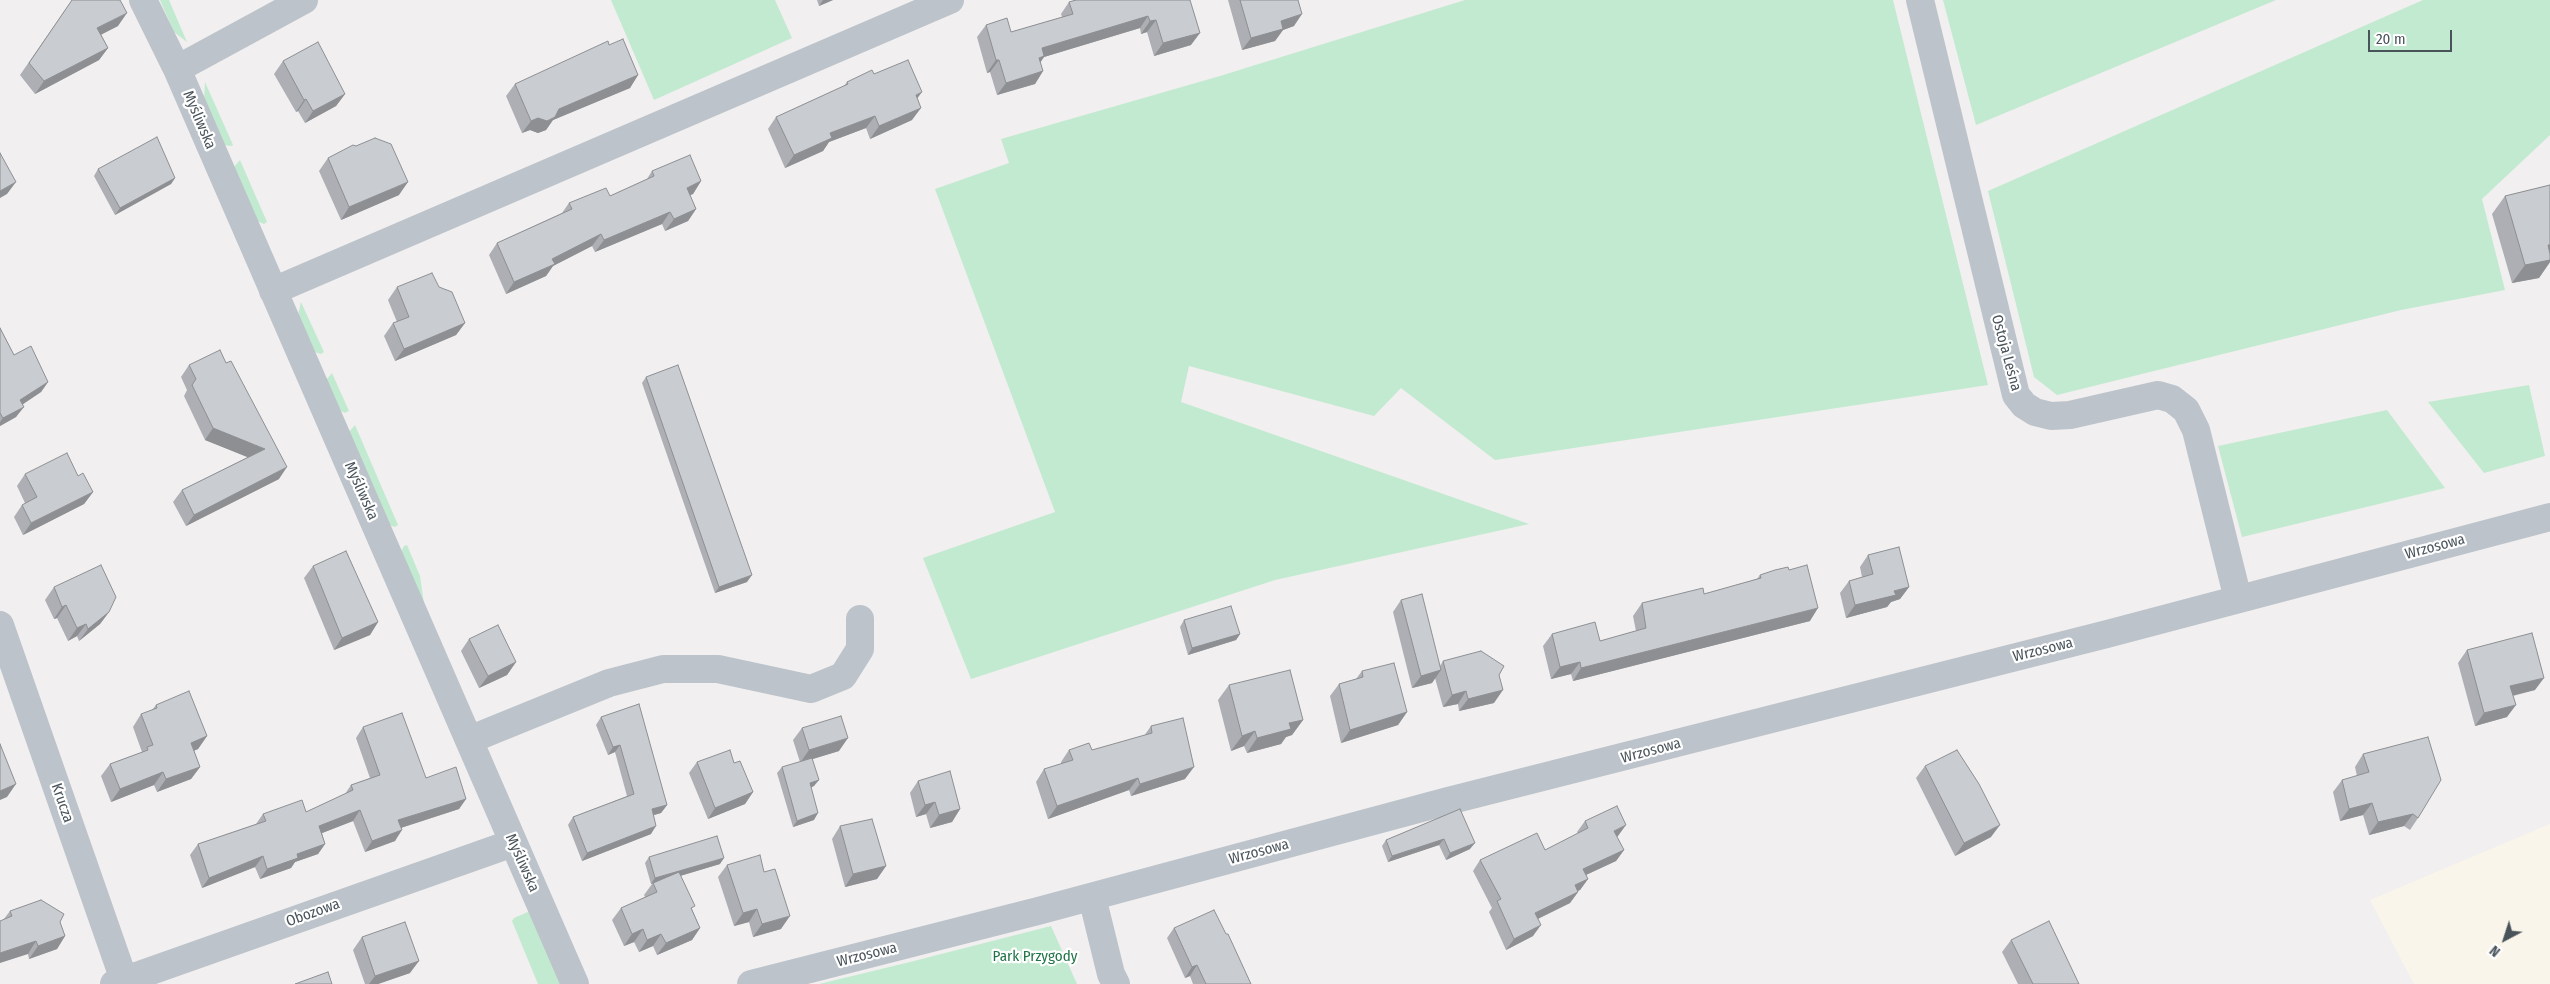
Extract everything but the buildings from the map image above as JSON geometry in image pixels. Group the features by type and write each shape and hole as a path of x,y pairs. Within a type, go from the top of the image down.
{"street":[{"name":"Myśliwska","path":"143,0 177,69 575,984"},
{"path":"177,69 304,0"},
{"path":"273,291 950,0"},
{"name":"Ostoja Leśna","path":"1920,0 2016,395 2024,405 2035,412 2051,416 2070,415 2158,395 2172,399 2186,410 2196,430 2238,599"},
{"name":"Wrzosowa","path":"751,984 1092,897 1448,801 1604,763 2550,517"},
{"path":"469,740 609,683 664,669 718,669 811,689 843,676 860,649 860,620"},
{"name":"Krucza","path":"0,625 119,982"},
{"name":"Obozowa","path":"119,982 513,843"},
{"path":"1092,897 1111,974 1116,984"}],"shaded area":[{"path":"2550,824 2550,984 2414,984 2370,900"}],"green space":[{"path":"160,0 169,0 187,42 174,32"},
{"path":"611,0 775,0 792,38 654,100"},
{"path":"1465,0 1893,0 1988,385 1495,460 1401,388 1374,416 1189,366 1181,402 1529,524 1275,580 971,679 923,558 1055,512 935,189 1009,163 1001,139 1220,76"},
{"path":"1943,0 2276,0 1976,125"},
{"path":"2423,0 2550,0 2550,135 2482,199 2505,290 2401,310 2057,395 2034,377 1988,191"},
{"path":"205,82 233,145 231,146 223,145 204,101"},
{"path":"240,160 267,222 264,224 257,221 234,167"},
{"path":"301,302 324,352 321,354 314,352 298,315"},
{"path":"332,373 349,411 345,413 339,410 326,380"},
{"path":"2529,385 2545,456 2484,473 2428,402"},
{"path":"2387,410 2445,488 2242,537 2218,446"},
{"path":"355,425 398,525 395,527 389,525 348,433"},
{"path":"407,545 420,576 424,604 401,552 404,546"},
{"path":"530,911 562,984 538,984 512,921 514,918"},
{"name":"Park Przygody","path":"1051,926 1077,984 819,984 906,963"}]}
